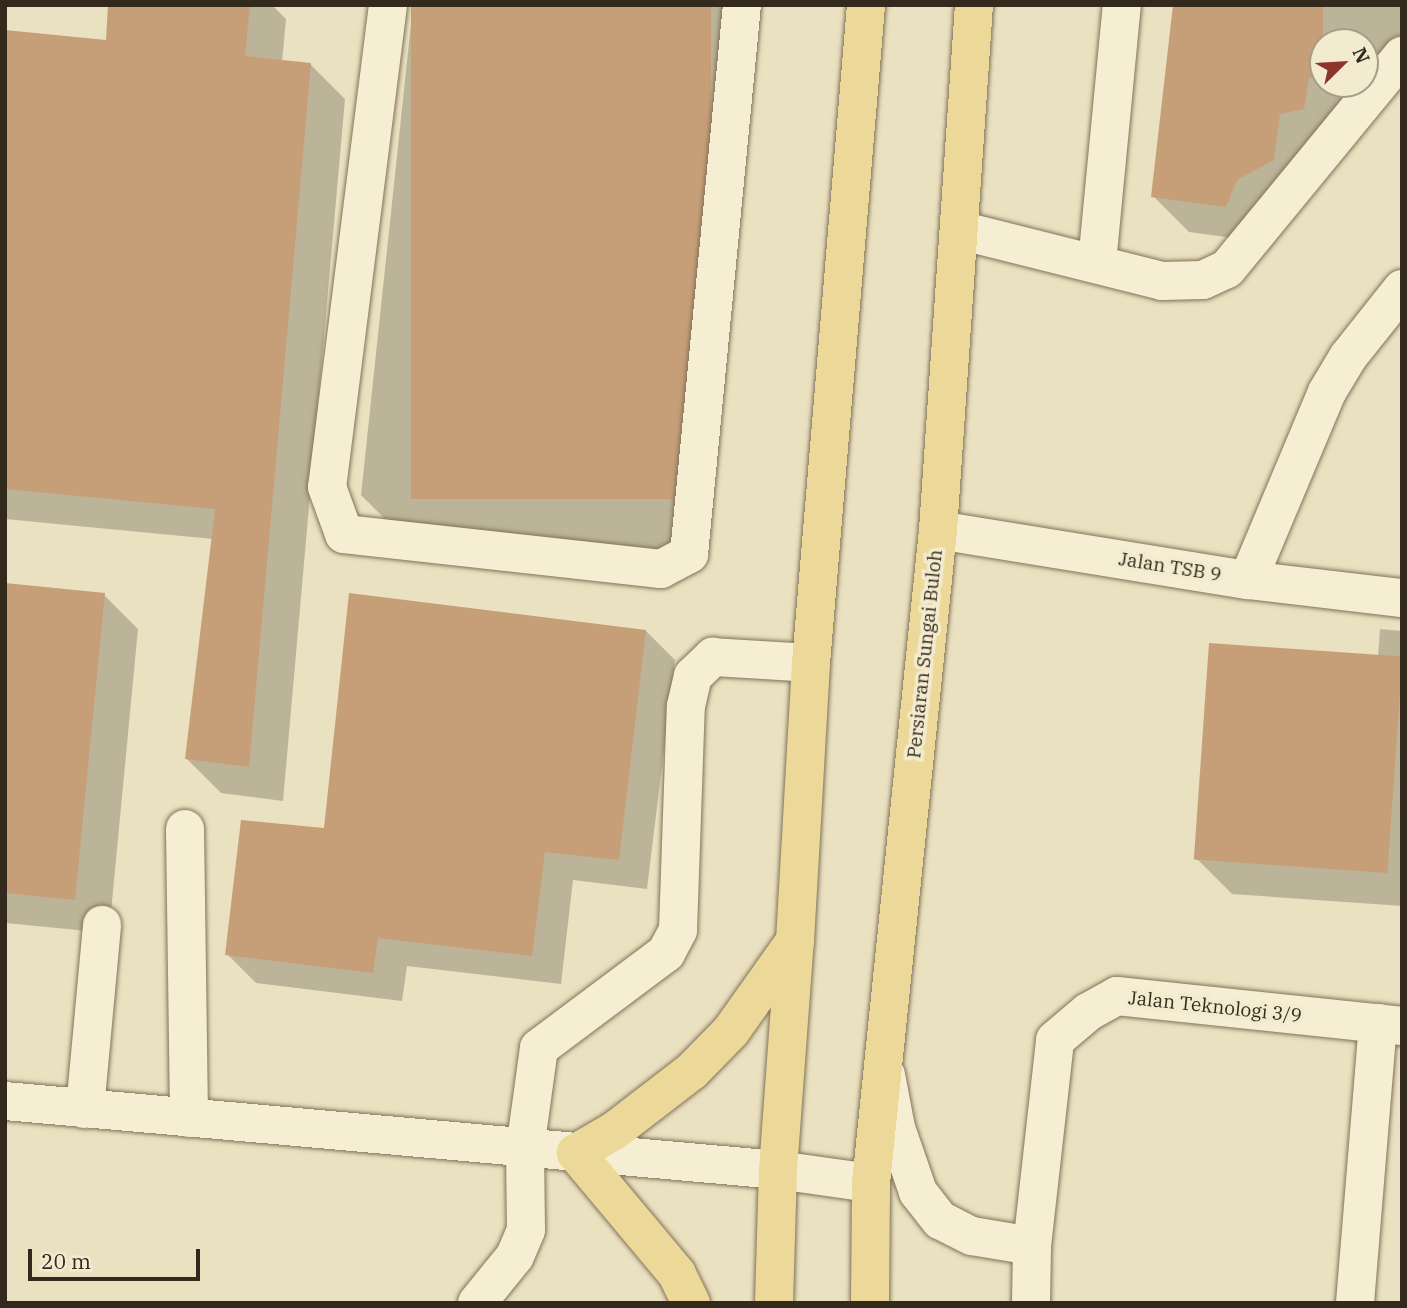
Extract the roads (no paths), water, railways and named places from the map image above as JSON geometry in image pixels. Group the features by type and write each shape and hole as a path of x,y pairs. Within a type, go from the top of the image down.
{"main road":[{"path":"774,1303 778,1170 811,663 866,5"},
{"name":"Persiaran Sungai Buloh","path":"870,1303 871,1183 882,1052 938,530 974,5"},
{"path":"691,1303 677,1273 576,1153 614,1131 692,1071 731,1031 795,941"}],"street":[{"path":"388,5 327,487 344,534 661,569 689,554 742,5"},
{"path":"1097,263 1122,5"},
{"path":"959,230 1161,281 1203,280 1227,270 1402,57"},
{"path":"1248,580 1327,392 1348,357 1402,289"},
{"name":"Jalan TSB 9","path":"938,530 1248,580 1402,598"},
{"path":"477,1303 515,1256 526,1230 525,1149 539,1048 666,953 678,930 686,706 693,676 713,657 811,663"},
{"path":"185,829 190,1118"},
{"path":"85,1109 102,925"},
{"name":"Jalan Teknologi 3/9","path":"1031,1303 1032,1247 1055,1040 1087,1012 1117,996 1390,1025"},
{"path":"1355,1303 1390,1025"},
{"path":"882,1052 896,1128 918,1192 940,1220 972,1236 1032,1247"},
{"path":"5,1101 778,1170 871,1183"}]}
